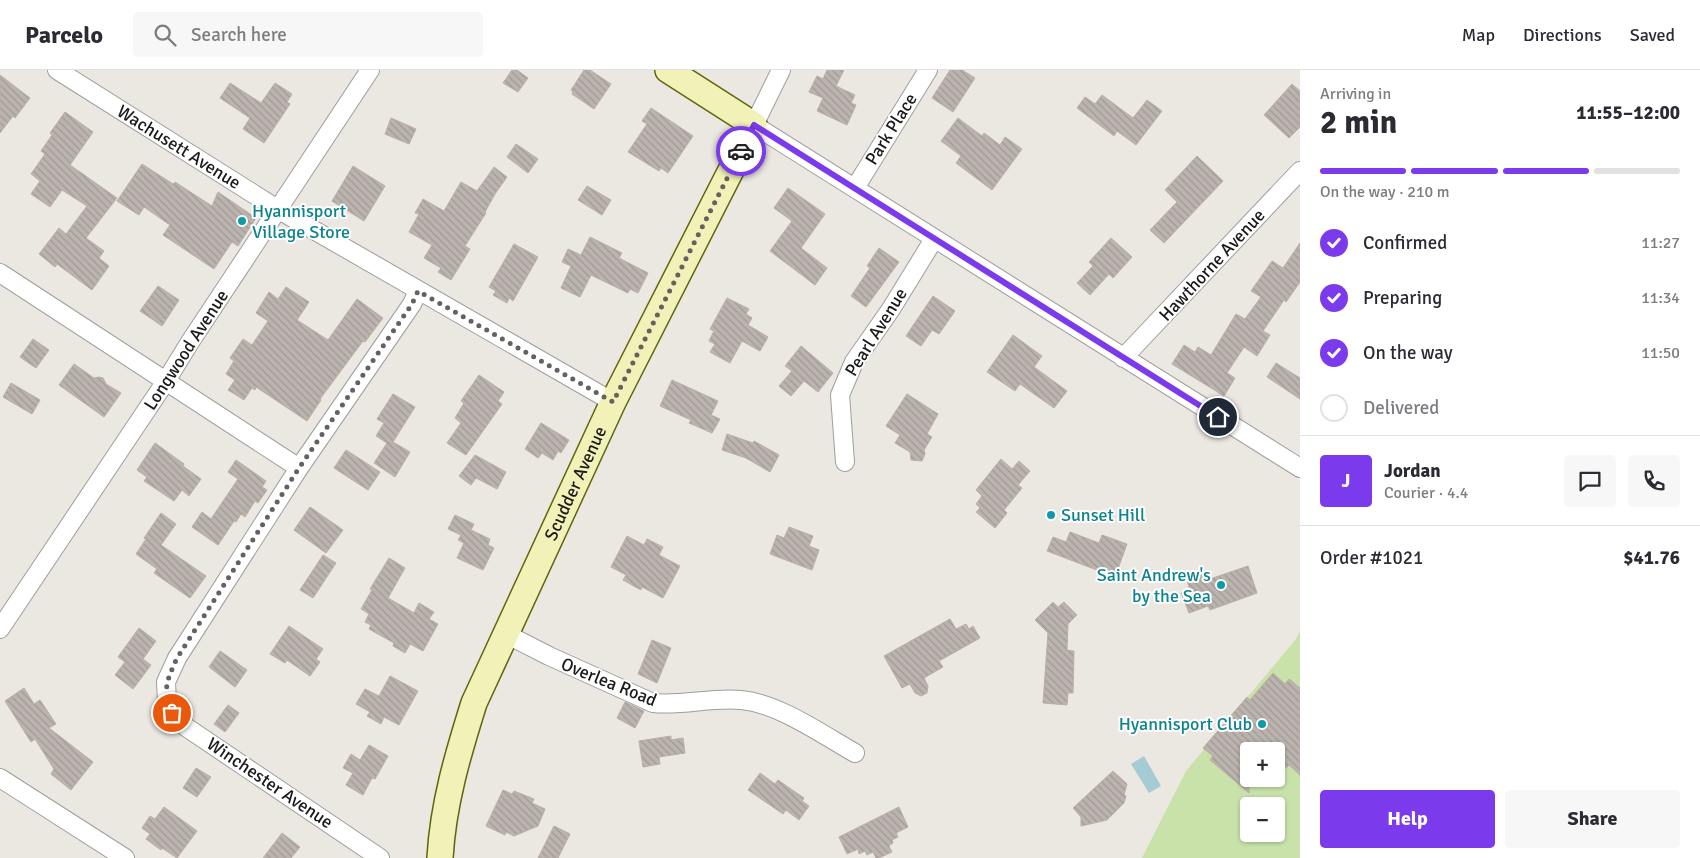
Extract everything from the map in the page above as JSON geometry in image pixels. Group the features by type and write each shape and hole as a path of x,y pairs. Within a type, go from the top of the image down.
{"street":[{"name":"Wachusett Avenue","path":"57,70 279,210 613,402"},
{"name":"Longwood Avenue","path":"0,629 166,381 370,70"},
{"path":"668,70 1300,468"},
{"name":"Scudder Avenue","path":"440,858 444,813 460,746 474,703 613,402 781,70"},
{"name":"Park Place","path":"855,188 928,70"},
{"name":"Hawthorne Avenue","path":"1123,358 1294,188 1300,171"},
{"name":"Pearl Avenue","path":"845,462 840,395 854,362 891,309 934,238"},
{"path":"0,273 299,468 412,304 418,291"},
{"name":"Winchester Avenue","path":"299,468 177,658 166,682 167,702 172,713 186,726 380,858"},
{"name":"Overlea Road","path":"506,634 549,656 654,703 669,705 740,699 762,703 855,753"},
{"path":"0,778 125,858"}],"green space":[{"name":"Hyannisport Club","path":"1300,631 1300,858 1142,858 1186,771 1296,639"}],"water":[{"path":"1144,756 1161,786 1149,793 1131,764"}],"building":[{"path":"512,70 517,70 528,78 518,92 503,83"},
{"path":"584,70 590,70 611,84 594,109 572,94 571,90"},
{"path":"827,70 844,70 836,86 855,95 851,103 856,105 847,125 817,111 823,98 809,92 817,76 823,79"},
{"path":"950,70 962,70 975,78 953,112 932,98"},
{"path":"0,75 30,98 15,118 13,116 0,133"},
{"path":"230,83 261,103 275,83 292,94 287,102 290,104 264,143 243,129 250,118 220,98"},
{"path":"1292,84 1300,91 1300,127 1289,138 1264,115"},
{"path":"1102,95 1133,118 1147,100 1162,111 1136,145 1117,131 1114,136 1077,108 1085,97 1095,104"},
{"path":"651,108 693,136 668,173 661,168 659,171 628,152 647,124 642,121"},
{"path":"65,112 93,132 70,165 117,198 86,238 104,251 99,258 109,266 92,290 57,264 55,267 39,254 59,228 66,234 87,206 62,190 50,207 31,194 40,181 31,174 45,154 41,151 52,135 50,133"},
{"path":"391,118 416,129 409,144 385,134"},
{"path":"958,118 982,136 984,133 1000,145 1005,137 1022,149 992,190 956,163 961,156 941,141"},
{"path":"516,144 538,159 528,173 507,157"},
{"path":"1197,156 1223,181 1164,243 1150,230 1177,202 1165,190"},
{"path":"142,164 173,184 175,182 212,206 218,192 256,218 238,246 232,242 214,269 163,235 170,225 144,207 139,215 117,201"},
{"path":"353,166 385,186 364,221 332,201"},
{"path":"494,167 507,177 465,246 470,249 451,280 438,272 441,268 424,258 432,245 409,232 419,214 415,213 423,199 444,211 461,182 477,191"},
{"path":"587,186 611,200 602,215 578,200"},
{"path":"788,188 825,214 801,248 827,268 815,285 770,251 792,221 774,208"},
{"path":"590,237 622,253 619,258 648,273 638,293 630,289 628,293 591,275 580,297 561,288 571,266 562,262 568,249 581,255"},
{"path":"1111,238 1132,257 1113,278 1109,274 1090,295 1077,283 1093,266 1089,262"},
{"path":"1300,243 1300,282 1286,302 1284,300 1263,331 1270,335 1257,356 1244,347 1227,373 1235,378 1224,396 1172,364 1184,345 1195,352 1198,347 1211,355 1236,314 1245,319 1261,297 1251,291 1272,261 1283,268"},
{"path":"514,244 538,257 513,301 509,298 507,303 493,295 496,291 489,287"},
{"path":"879,248 899,262 866,307 851,296 870,268 867,266"},
{"path":"158,286 179,300 162,326 140,311"},
{"path":"286,287 309,302 297,320 328,340 357,299 383,318 365,342 363,341 320,399 307,421 256,387 255,390 252,388 244,400 228,390 235,380 226,374 234,361 230,358 243,339 252,345 268,321 256,313 269,292 278,299"},
{"path":"933,296 955,311 939,334 932,330 921,346 906,336"},
{"path":"727,298 749,309 746,314 752,318 748,325 768,337 760,351 742,341 730,363 710,352 715,344 709,341 714,331 710,329"},
{"path":"1013,335 1042,356 1034,367 1067,391 1054,408 1020,384 1015,391 987,372"},
{"path":"33,339 49,350 36,368 20,357"},
{"path":"801,346 833,373 818,392 804,381 791,396 779,386 792,371 785,366"},
{"path":"1276,363 1300,378 1300,399 1267,377"},
{"path":"74,364 94,378 103,378 106,384 121,393 104,417 59,385"},
{"path":"479,375 504,392 498,401 502,404 466,455 447,443 461,423 455,418 464,403 461,401"},
{"path":"672,380 718,401 711,415 720,419 712,433 689,423 691,420 660,406"},
{"path":"11,383 40,400 32,414 3,397"},
{"path":"393,394 415,407 393,442 410,452 395,477 374,463 387,443 376,436 384,423 377,419"},
{"path":"907,394 938,414 927,434 932,437 924,450 925,454 922,461 911,460 910,452 895,443 900,435 886,426"},
{"path":"541,423 569,440 561,453 558,451 553,460 542,453 538,458 525,449"},
{"path":"727,434 753,443 754,441 779,455 770,472 746,458 722,450"},
{"path":"155,443 201,479 189,496 182,490 174,501 144,481 147,477 137,470"},
{"path":"346,450 380,472 368,490 334,468"},
{"path":"475,455 506,472 497,489 476,478 471,485 459,476"},
{"path":"1001,459 1012,469 1019,461 1030,471 1018,485 1022,488 1004,510 1007,513 995,528 976,512 980,508 976,504 982,496 976,490"},
{"path":"236,460 266,481 262,487 267,490 258,503 255,501 245,517 241,514 236,522 234,521 218,545 192,527 202,512 211,519 238,479 228,472"},
{"path":"310,507 343,530 326,553 294,530"},
{"path":"161,513 176,524 161,545 206,576 190,598 154,573 157,569 136,554"},
{"path":"455,515 474,524 471,530 490,539 488,545 494,548 483,570 457,558 464,543 458,540 461,535 448,529"},
{"path":"789,527 813,536 809,546 819,550 812,570 770,554 777,535 784,538"},
{"path":"1070,532 1099,543 1102,535 1127,544 1115,577 1047,551 1053,537 1066,542"},
{"path":"627,536 644,545 647,539 663,547 659,555 680,566 663,598 642,587 641,590 623,580 626,575 611,567"},
{"path":"323,555 336,563 313,598 300,590"},
{"path":"389,558 405,568 388,598 414,613 419,603 434,612 429,619 438,624 423,651 410,644 405,653 393,646 394,643 369,629 371,625 365,622 369,614 361,609 372,590 370,589"},
{"name":"Saint Andrew's by the Sea","path":"1248,566 1257,593 1210,610 1208,606 1189,613 1181,593 1190,590 1186,577 1204,570 1207,580"},
{"path":"1053,602 1058,607 1064,602 1077,615 1068,624 1067,650 1074,651 1073,693 1068,693 1067,705 1043,703 1048,633 1035,620"},
{"path":"950,619 956,629 966,624 969,629 973,626 980,638 939,661 943,667 924,678 928,686 927,693 921,696 915,693 910,684 902,688 884,656"},
{"path":"289,626 323,649 316,659 320,662 310,676 287,660 285,663 270,654"},
{"path":"139,628 156,641 143,659 151,665 133,689 115,675 125,662 118,657"},
{"path":"652,640 671,648 657,683 638,674"},
{"path":"220,651 247,670 235,687 209,667"},
{"name":"Hyannisport Club","path":"1273,673 1285,684 1289,679 1300,688 1300,775 1289,765 1285,767 1285,742 1240,742 1240,785 1210,760 1213,756 1203,748 1247,697 1250,700"},
{"path":"390,676 418,691 399,725 384,717 381,724 367,716 370,712 356,704 365,689 379,696"},
{"path":"24,688 34,704 40,700 56,724 49,728 93,762 71,790 51,774 54,769 35,739 31,742 5,701"},
{"path":"625,702 644,711 635,728 617,718"},
{"path":"228,705 239,713 225,732 214,724"},
{"path":"671,736 671,740 683,738 685,753 659,757 660,764 643,767 639,741"},
{"path":"369,745 388,756 375,779 372,778 363,795 346,785 353,773 343,768 351,754 360,760"},
{"path":"196,768 211,777 197,797 183,788"},
{"path":"1113,771 1127,784 1124,803 1107,820 1081,826 1081,817 1073,808"},
{"path":"760,773 775,784 778,780 804,798 802,801 809,806 799,820 786,810 783,814 748,790"},
{"name":"Hyannisport Club","path":"1242,787 1249,787 1249,793"},
{"path":"503,790 512,794 514,791 534,799 532,803 545,809 538,826 514,836 506,832 505,835 486,826"},
{"path":"164,807 197,831 177,858 162,848 161,850 146,839 150,834 142,828 150,816 155,819"},
{"path":"899,807 908,827 896,833 898,837 892,840 893,843 889,846 892,852 879,858 876,858 873,852 867,855 865,851 859,854 858,849 847,854 839,837"},
{"path":"554,826 570,834 558,858 538,858"},
{"path":"282,833 300,847 291,858 263,858"}],"way so far":[{"path":"172,713 167,702 166,682 177,658 299,468 412,304 418,291 613,402 741,151"}],"place":[{"name":"Hyannisport Village Store","path":"242,221"},
{"name":"Sunset Hill","path":"1051,515"},
{"name":"Saint Andrew's by the Sea","path":"1221,585"},
{"name":"Hyannisport Club","path":"1262,724"}],"route":[{"path":"741,151 754,125 1218,417"}]}
